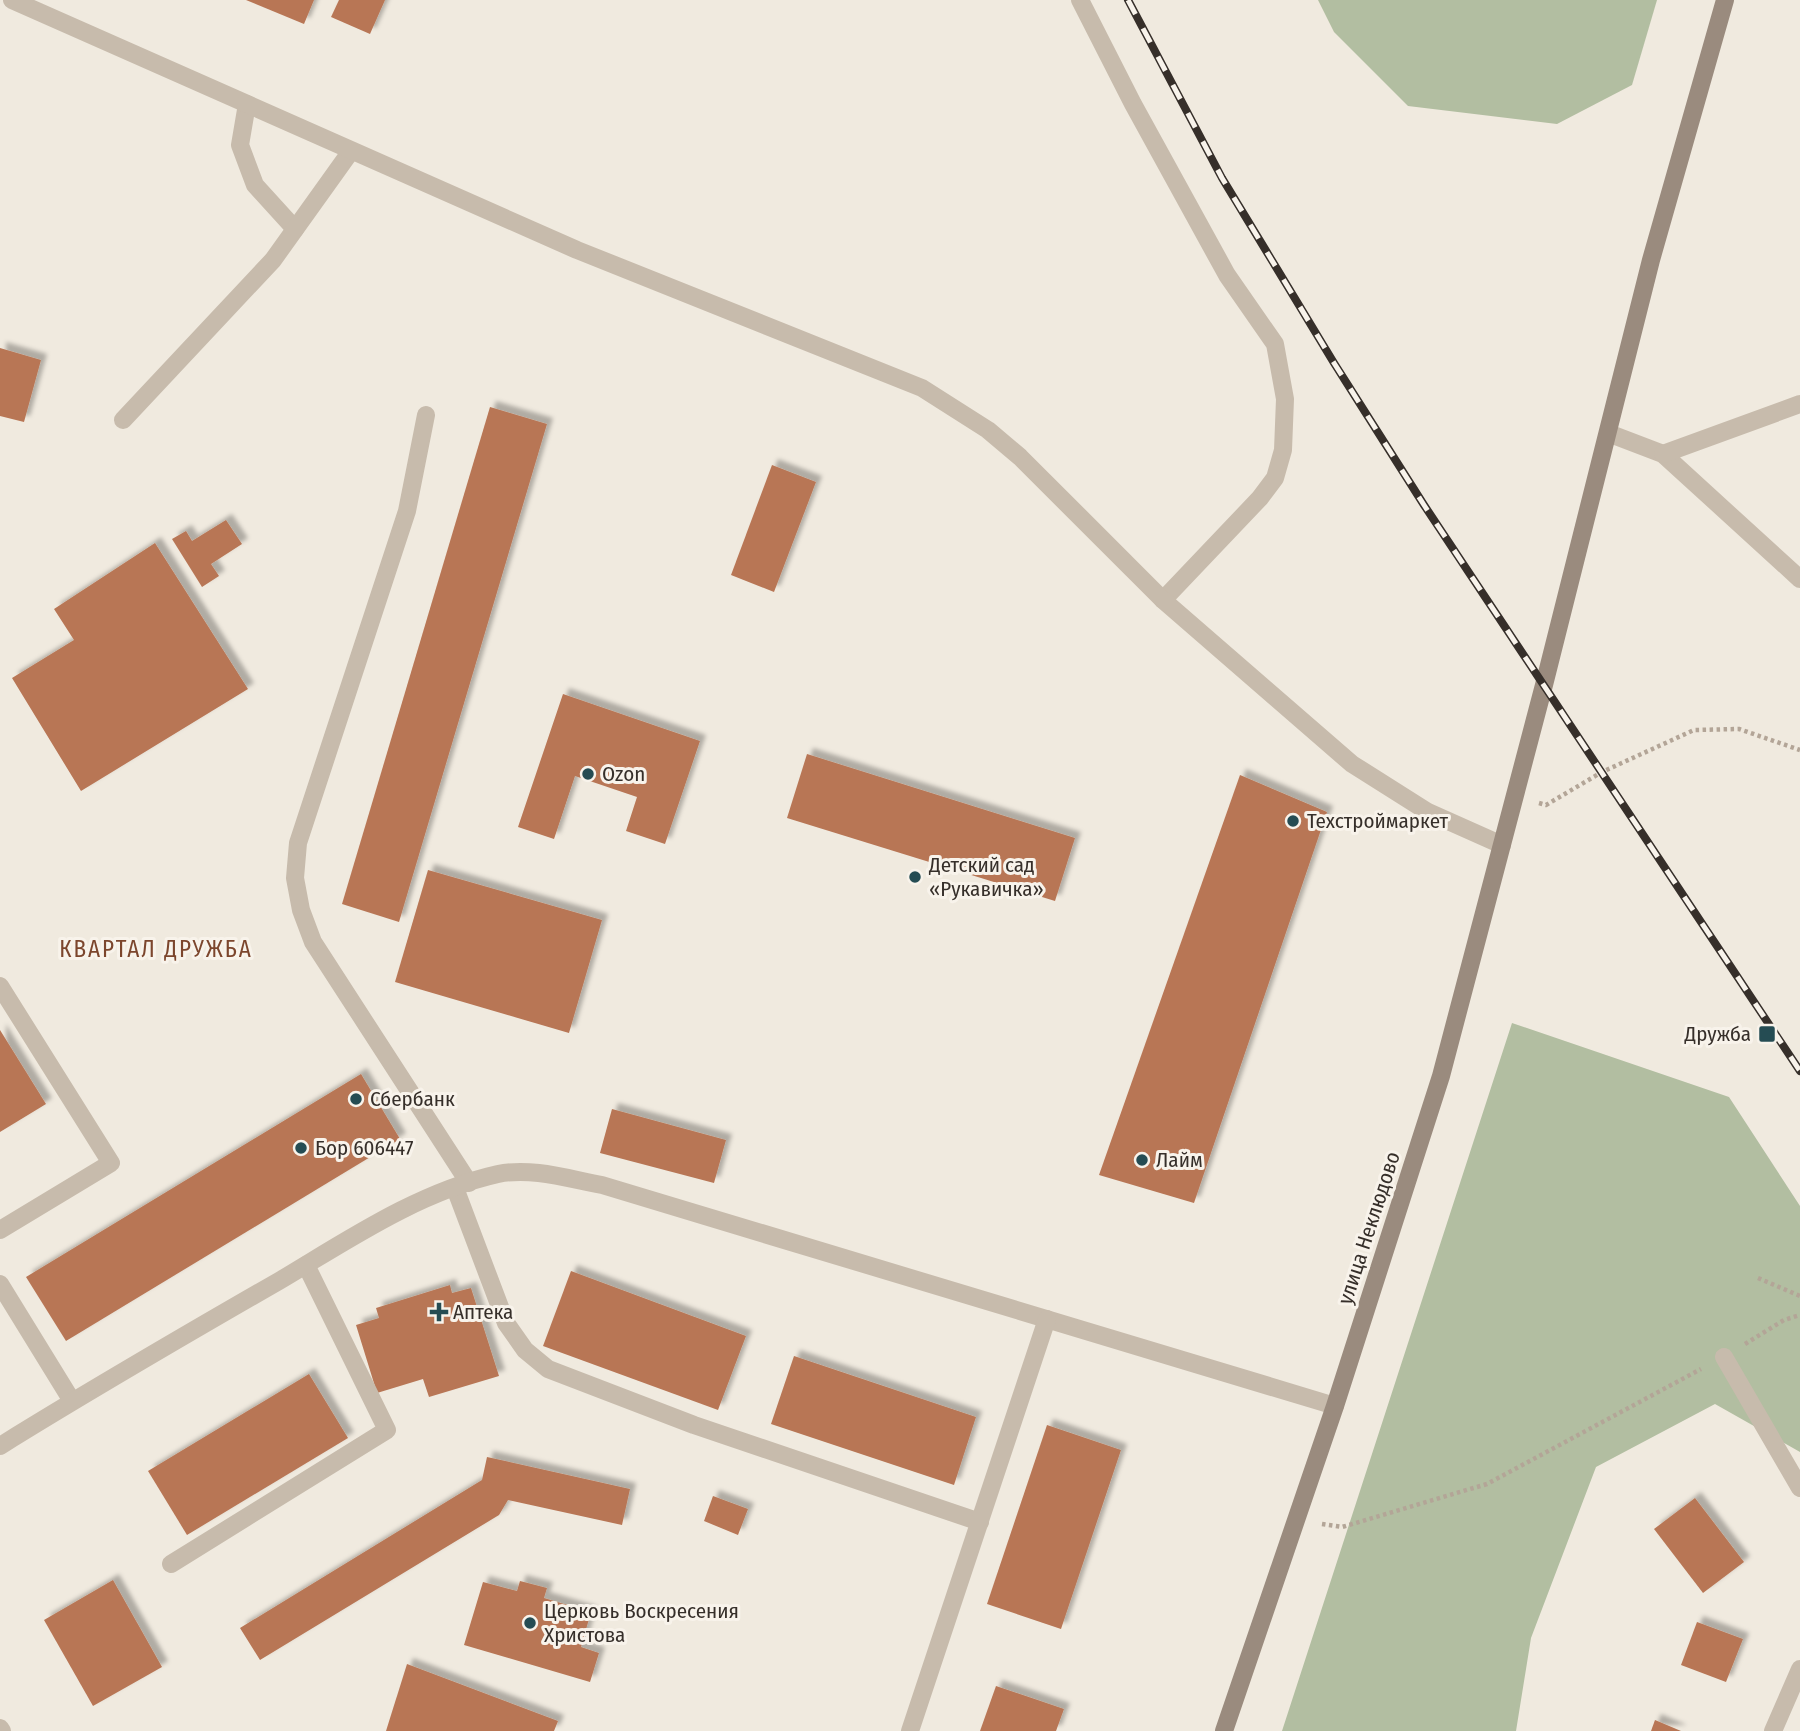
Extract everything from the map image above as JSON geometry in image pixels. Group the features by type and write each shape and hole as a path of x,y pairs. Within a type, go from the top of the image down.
{"main road":[{"name":"улица Неклюдово","path":"1224,1731 1335,1406 1441,1076 1532,731 1651,260 1725,0"}],"street":[{"path":"12,0 577,250 922,388 988,430 1020,457 1163,600 1352,764 1428,812 1502,845"},
{"path":"1080,0 1133,104 1227,275 1275,344 1285,399 1283,450 1275,478 1260,498 1163,600"},
{"path":"247,104 240,145 255,185 295,229"},
{"path":"123,420 273,260 351,151"},
{"path":"1663,454 1800,404"},
{"path":"426,415 407,511 298,843 295,878 301,910 313,942 462,1185 506,1323 525,1350 548,1369 694,1425 980,1522"},
{"path":"1608,433 1663,454 1800,579"},
{"path":"0,986 111,1163 0,1230"},
{"path":"0,1446 72,1401 383,1220 437,1193 462,1185 499,1174 533,1172 603,1185 1335,1406"},
{"path":"171,1564 387,1430 306,1265"},
{"path":"0,1284 72,1401"},
{"path":"910,1731 1047,1319"},
{"path":"1724,1357 1800,1488"},
{"path":"1773,1731 1800,1669"}],"path":[{"path":"1514,798 1546,805 1602,772 1694,730 1739,729 1800,750"},
{"path":"1758,1278 1800,1296"},
{"path":"1296,1520 1342,1527 1487,1484 1724,1357 1784,1320 1800,1315"}],"green space":[{"path":"1318,0 1657,0 1632,85 1557,124 1408,106 1334,32"},
{"path":"1512,1023 1729,1097 1800,1206 1800,1452 1715,1404 1596,1467 1531,1638 1516,1731 1282,1731"}],"building":[{"path":"246,0 314,0 304,24"},
{"path":"339,0 385,0 370,34 331,17"},
{"path":"0,348 41,360 24,422 0,416"},
{"path":"490,407 547,424 399,922 342,904"},
{"path":"772,465 816,482 774,592 731,575"},
{"path":"226,520 242,544 211,564 219,576 202,587 172,539 186,531 192,541"},
{"path":"155,543 248,689 81,791 12,678 74,640 54,609"},
{"path":"563,694 700,741 665,844 626,831 637,797 575,776 554,839 518,827"},
{"path":"807,754 1075,838 1055,901 787,818"},
{"path":"1240,775 1327,812 1194,1203 1099,1175"},
{"path":"428,870 602,920 569,1033 395,982"},
{"path":"0,1030 46,1104 0,1132"},
{"path":"361,1074 400,1139 66,1341 26,1277"},
{"path":"612,1109 726,1140 714,1183 600,1153"},
{"path":"571,1271 746,1336 718,1410 543,1346"},
{"path":"450,1285 452,1293 471,1288 499,1376 429,1397 423,1379 377,1393 356,1325 379,1318 376,1308"},
{"path":"794,1356 976,1417 954,1485 771,1424"},
{"path":"309,1374 348,1438 187,1535 148,1471"},
{"path":"1047,1425 1121,1450 1061,1629 987,1604"},
{"path":"487,1457 630,1489 622,1525 508,1500 499,1515 260,1660 240,1628 482,1480"},
{"path":"713,1496 748,1509 738,1535 704,1521"},
{"path":"1695,1498 1744,1562 1703,1593 1654,1529"},
{"path":"113,1580 162,1667 93,1706 44,1620"},
{"path":"520,1581 547,1588 544,1598 591,1612 581,1647 599,1653 590,1682 464,1645 483,1582 517,1591"},
{"path":"1697,1622 1743,1639 1726,1682 1681,1665"},
{"path":"407,1664 558,1721 554,1731 386,1731"},
{"path":"996,1686 1064,1709 1056,1731 980,1731"},
{"path":"1655,1720 1681,1731 1651,1731"}],"railway":[{"path":"1128,0 1222,178 1334,363 1424,505 1800,1071"}],"place":[{"name":"Ozon","path":"588,774"},
{"name":"Техстроймаркет","path":"1293,821"},
{"name":"Детский сад «Рукавичка»","path":"915,877"},
{"name":"Дружба","path":"1767,1034"},
{"name":"Сбербанк","path":"356,1099"},
{"name":"Бор 606447","path":"301,1148"},
{"name":"Лайм","path":"1142,1160"},
{"name":"Аптека","path":"439,1312"},
{"name":"Церковь Воскресения Христова","path":"530,1623"}],"district":[{"name":"КВАРТАЛ ДРУЖБА","path":"156,949"}]}
